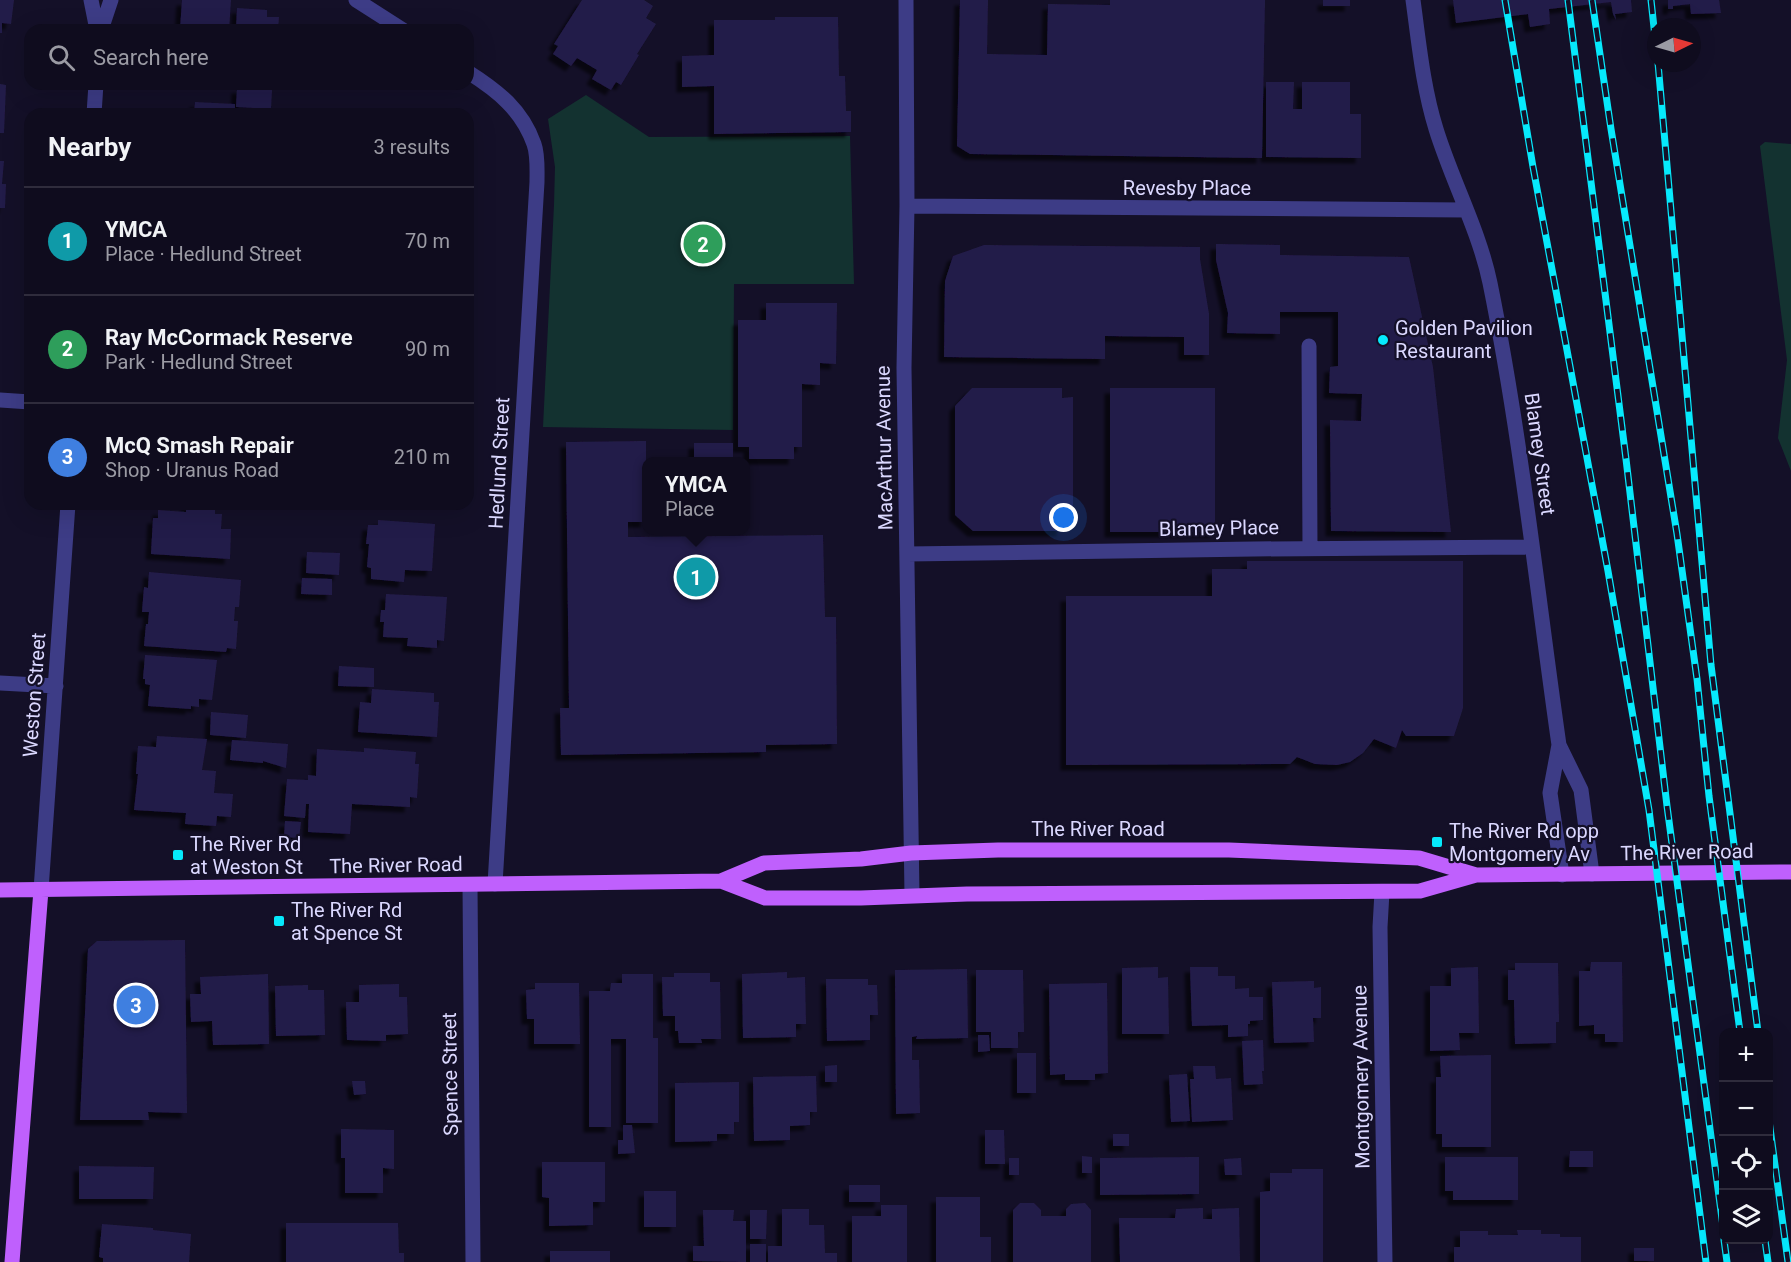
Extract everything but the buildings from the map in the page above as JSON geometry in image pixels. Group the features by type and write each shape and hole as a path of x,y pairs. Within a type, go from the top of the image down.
{"main road":[{"name":"The River Road","path":"721,881 764,863 861,859 968,850 1159,849 1419,858 1476,875"},
{"name":"The River Road","path":"0,890 721,881 765,898 861,898 912,895 1420,891 1476,875 1791,872"},
{"path":"12,1262 41,890"}],"street":[{"path":"91,0 97,24"},
{"path":"101,24 111,0"},
{"path":"356,0 394,24"},
{"name":"MacArthur Avenue","path":"906,0 907,206 904,368 912,895"},
{"name":"Blamey Street","path":"1413,0 1425,90 1437,131 1476,235 1490,281 1512,401 1559,745 1581,790 1592,874"},
{"name":"Hedlund Street","path":"474,76 508,100 521,118 535,146 537,182 495,884"},
{"path":"94,108 96,90"},
{"name":"Revesby Place","path":"907,206 1466,210"},
{"path":"1310,346 1310,548"},
{"path":"0,400 24,402"},
{"name":"Weston Street","path":"41,890 68,510"},
{"name":"Blamey Place","path":"907,554 1531,547"},
{"path":"0,682 56,686"},
{"name":"Blamey Street","path":"1559,745 1550,793 1562,875"},
{"name":"Spence Street","path":"470,885 473,1262"},
{"name":"Montgomery Avenue","path":"1382,892 1380,939 1384,1262"}],"green space":[{"path":"586,95 649,137 850,136 854,284 734,284 733,430 543,427 555,167 548,119"},
{"path":"1765,142 1791,144 1791,471 1778,438 1787,360 1760,146"}],"railway":[{"path":"1505,0 1649,810 1706,1262"},
{"path":"1568,0 1667,806 1719,1196"},
{"path":"1592,0 1677,534 1739,1028"},
{"path":"1651,0 1653,18"},
{"path":"1659,72 1711,665 1757,1028"},
{"path":"1771,1136 1788,1262"},
{"path":"1725,1244 1727,1262"},
{"path":"1766,1244 1768,1262"}],"place":[{"name":"Ray McCormack Reserve","path":"703,244"},
{"name":"Golden Pavilion Restaurant","path":"1383,340"},
{"name":"YMCA","path":"696,577"},
{"name":"The River Rd opp Montgomery Av","path":"1437,842"},
{"name":"The River Rd at Weston St","path":"178,855"},
{"name":"The River Rd at Spence St","path":"279,921"},
{"name":"McQ Smash Repair","path":"136,1005"}]}
